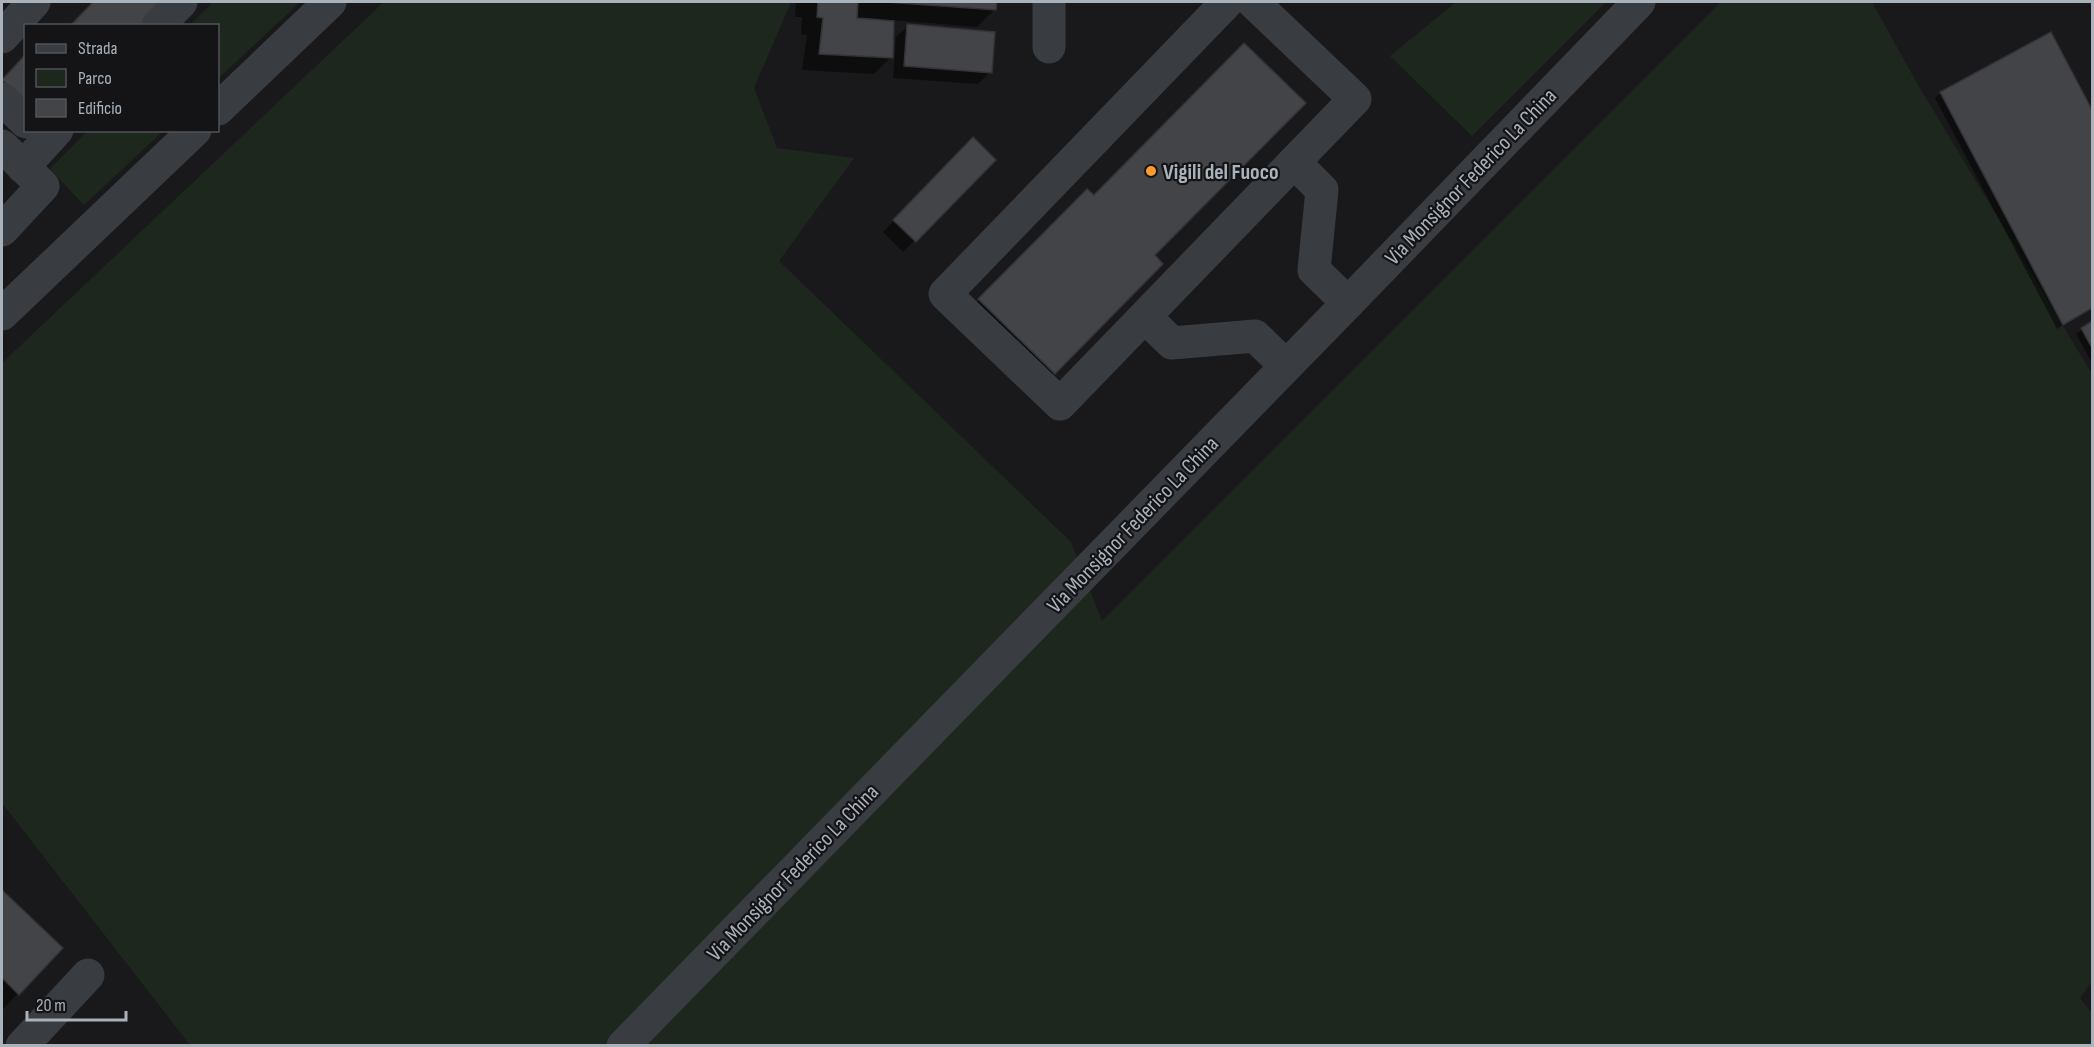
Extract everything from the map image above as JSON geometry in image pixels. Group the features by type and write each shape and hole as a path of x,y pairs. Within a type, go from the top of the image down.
{"street":[{"path":"2,37 34,2"},
{"path":"160,24 181,2"},
{"path":"219,108 330,2"},
{"path":"1049,2 1049,46"},
{"path":"1227,2 945,294 1060,404 1355,99 1253,2"},
{"name":"Via Monsignor Federico La China","path":"623,1046 1639,2"},
{"path":"2,99 24,117"},
{"path":"2,230 43,186 12,157 40,132"},
{"path":"2,315 193,132"},
{"path":"1294,162 1322,190 1314,270 1348,303"},
{"path":"1145,317 1172,343 1256,336 1286,366"},
{"path":"22,1046 88,975"}],"green space":[{"path":"213,2 300,2 219,78 219,24 191,24"},
{"path":"384,2 791,2 754,88 777,148 854,158 779,261 1071,542 1102,621 1721,2 1872,2 1918,85 2092,374 2092,981 2080,998 2092,1013 2092,1045 190,1045 2,803 2,363"},
{"path":"1456,2 1606,2 1472,136 1390,56"},
{"path":"86,132 162,132 84,205 50,169"}],"building":[{"path":"93,2 163,2 142,24 72,24"},
{"path":"818,2 858,2 857,18 894,21 893,58 819,54 823,18 817,17"},
{"path":"886,2 997,2 996,10"},
{"path":"907,24 995,32 992,73 904,66"},
{"path":"2051,32 2092,110 2092,308 2063,325 1940,92"},
{"path":"1244,43 1306,103 1155,255 1163,264 1055,374 978,299 1087,189 1094,195"},
{"path":"24,56 24,100 2,80"},
{"path":"973,137 996,160 916,242 893,220"},
{"path":"2092,321 2092,348 2081,328"},
{"path":"2,890 63,948 19,995 2,978"}],"place":[{"name":"Vigili del Fuoco","path":"1151,171"}]}
